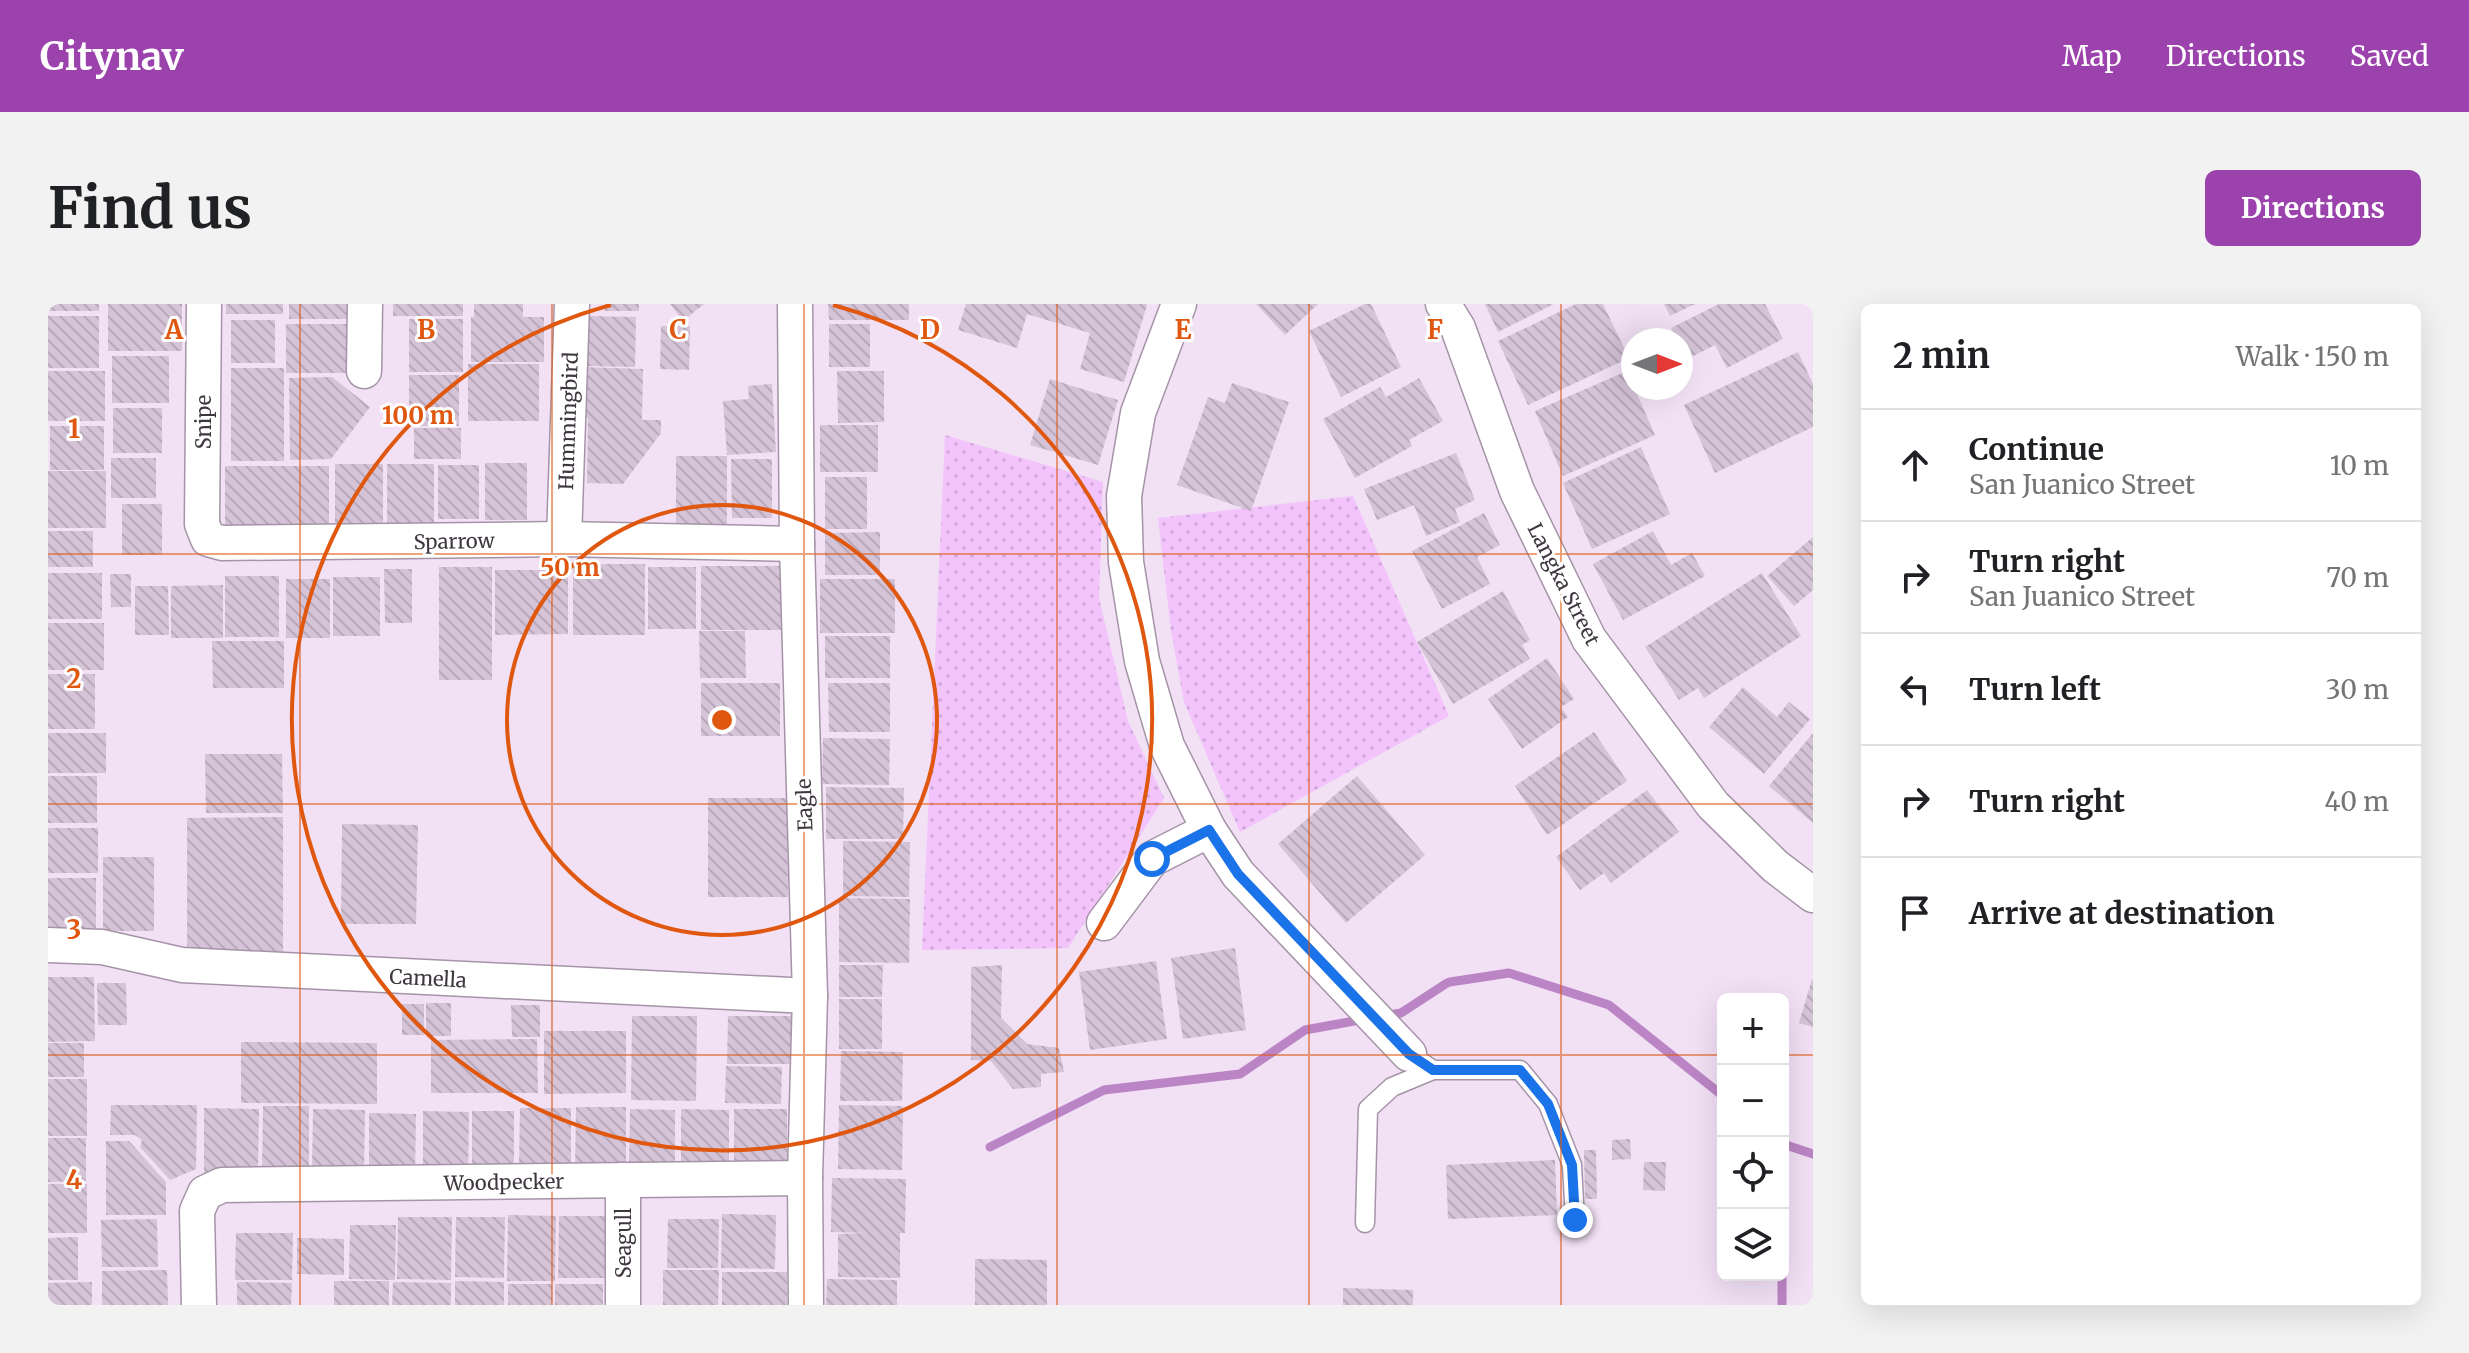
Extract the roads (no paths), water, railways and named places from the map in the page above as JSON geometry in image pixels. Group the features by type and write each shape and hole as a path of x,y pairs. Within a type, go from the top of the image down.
{"street":[{"name":"Snipe","path":"204,304 202,524 208,539"},
{"path":"364,371 365,304"},
{"name":"Hummingbird","path":"564,539 572,304"},
{"name":"Eagle","path":"795,304 797,544 810,996 805,1178 806,1305"},
{"path":"1179,304 1138,413 1124,496 1126,562 1142,661 1167,746 1209,830 1238,874 1409,1052"},
{"name":"Langka Street","path":"1443,304 1458,328 1517,491 1589,639 1713,805 1775,866 1813,895"},
{"name":"Sparrow","path":"208,539 222,543 564,539 797,544"},
{"path":"1104,923 1152,859 1209,830"},
{"name":"Camella","path":"48,945 102,947 182,965 810,996"},
{"name":"Woodpecker","path":"199,1305 197,1211 205,1193 222,1185 805,1178"},
{"name":"Seagull","path":"623,1180 623,1305"}],"lane":[{"path":"1365,1223 1368,1109 1392,1087 1409,1052 1520,1070 1548,1104 1572,1165 1575,1220"}],"waterway":[{"path":"1450,982 1509,973 1609,1005 1717,1091"},
{"path":"1383,1016 1401,1013 1447,983"},
{"path":"990,1147 1104,1090 1240,1074 1305,1030 1365,1019"},
{"path":"1789,1146 1813,1154"},
{"path":"1782,1281 1782,1305"}]}
